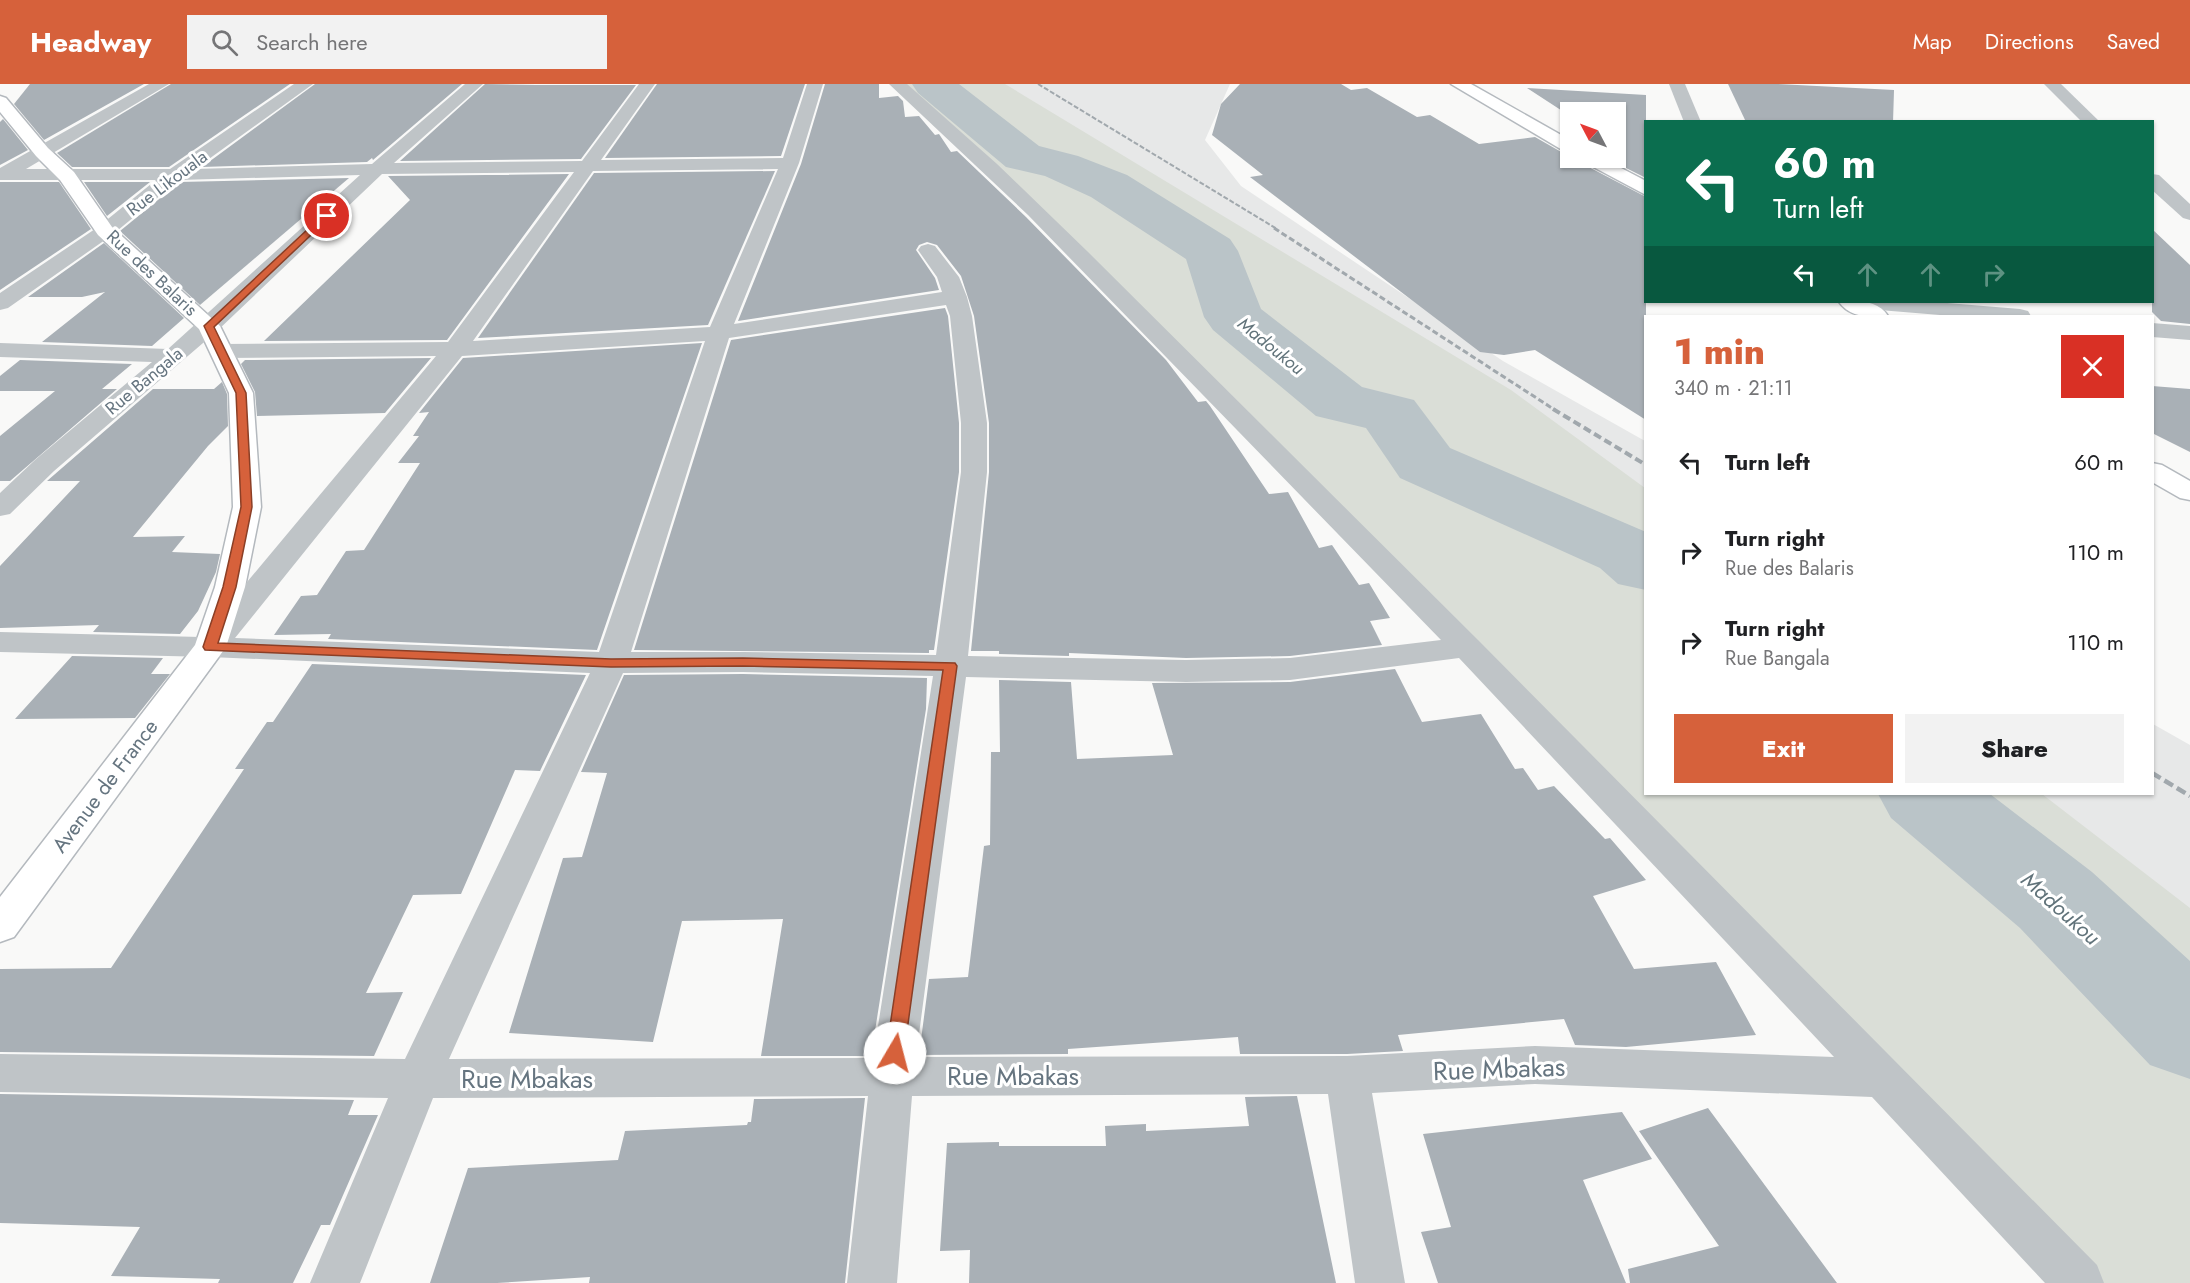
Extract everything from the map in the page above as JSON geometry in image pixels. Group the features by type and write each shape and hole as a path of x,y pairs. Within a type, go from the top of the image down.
{"main road":[{"path":"1459,84 1560,141"},
{"name":"Rue des Balaris","path":"0,101 42,152 67,176 105,231 209,326 241,393 246,507 230,587 210,647"},
{"path":"1608,168 1644,188"},
{"path":"1852,303 1875,315"},
{"path":"2154,472 2190,492"},
{"name":"Avenue de France","path":"0,926 210,647"}],"street":[{"path":"2,175 161,84"},
{"name":"Rue Likouala","path":"0,303 105,231 174,175 305,84"},
{"name":"Rue Bangala","path":"0,508 45,465 209,326 377,169 475,84"},
{"path":"210,647 455,349 647,84"},
{"path":"335,1283 418,1079 611,663 719,333 790,163 814,84"},
{"path":"897,84 972,148 1467,647 2079,1283"},
{"path":"1677,84 1692,120"},
{"path":"2052,84 2090,120"},
{"path":"2,175 174,175 377,169 790,163"},
{"path":"2154,180 2190,214"},
{"path":"872,1283 892,1076 951,666 974,472 974,423 961,316 948,277 928,250"},
{"path":"222,351 455,349 719,333 956,297"},
{"path":"1878,303 2008,315"},
{"path":"2154,330 2190,333"},
{"path":"0,350 173,356"},
{"path":"0,642 210,647 611,663 743,662 1186,671 1290,669 1467,647"},
{"name":"Rue Mbakas","path":"0,1073 418,1079 1347,1076 1535,1065 1882,1078"},
{"path":"1347,1076 1380,1283"}],"shaded area":[{"path":"896,84 1005,84 1511,390 1644,487 1644,795 2043,795 2190,908 2190,1283 2079,1283 1467,647"},
{"path":"998,84 1230,84 1205,140 1241,186 1503,361 1644,440 1644,537"},
{"path":"2154,725 2190,745 2190,939 1991,795 2154,795"}],"building":[{"path":"30,84 144,84 44,140 14,104"},
{"path":"171,84 290,84 169,167 72,167 57,153"},
{"path":"315,84 462,84 373,160 372,158 367,162 202,167"},
{"path":"485,84 636,85 581,159 400,161"},
{"path":"657,84 805,84 781,156 605,158"},
{"path":"825,84 879,84 879,98 898,96 903,101 905,117 919,116 935,135 939,134 951,152 957,151 1026,217 1166,360 1198,402 1206,401 1269,494 1288,492 1319,548 1332,545 1359,585 1369,583 1390,618 1370,621 1382,645 1290,656 1186,658 1069,653 1069,656 999,654 999,651 971,651 989,472 989,423 974,316 961,276 937,245 927,242 919,245 916,250 935,278 939,290 738,321 801,164"},
{"path":"1240,84 1341,84 1351,90 1367,88 1417,117 1430,115 1479,144 1535,137 1560,151 1560,168 1591,168 1644,196 1646,315 1644,315 1644,419 1535,350 1504,355 1480,352 1250,177 1263,175 1212,135 1221,104"},
{"path":"1728,84 1778,84 1894,90 1893,120 1745,120"},
{"path":"1527,88 1646,95 1644,177 1626,168 1626,102 1560,102 1560,109"},
{"path":"3,119 28,150 0,165 0,122"},
{"path":"775,171 708,325 478,338 594,173"},
{"path":"569,174 447,340 264,341 410,200 388,176"},
{"path":"349,178 200,305 120,231 180,182"},
{"path":"0,182 59,182 91,229 0,290"},
{"path":"84,182 150,182 107,216"},
{"path":"2154,231 2190,265 2190,324 2161,321 2152,312"},
{"path":"104,243 184,318 152,346 42,342 105,292 82,297 28,297"},
{"path":"945,308 948,316 959,423 959,472 934,650 929,650 929,653 634,650 731,340"},
{"path":"702,343 597,650 328,639 331,634 274,635 301,596 317,595 346,551 364,550 420,463 398,463 419,436 413,436 429,412 419,413 463,358"},
{"path":"431,358 385,413 257,416 255,392 241,364 245,360"},
{"path":"20,360 132,364 102,389 117,389 10,481 0,481 0,436 55,391 0,391 0,376"},
{"path":"222,382 227,394 228,426 208,446 133,537 185,536 172,552 220,554 216,572 198,611 180,634 93,632 99,625 0,628 0,566 80,481 47,481 153,389 214,389"},
{"path":"2154,386 2190,389 2190,452 2154,434"},
{"path":"72,656 163,658 151,674 170,674 135,718 15,719"},
{"path":"312,664 586,675 540,771 515,770 461,894 413,895 366,993 403,992 374,1056 0,1052 0,969 111,968 244,769 235,769 267,722 273,722"},
{"path":"1395,669 1422,722 1481,714 1515,769 1523,768 1538,790 1554,786 1605,839 1610,838 1646,880 1593,896 1634,969 1716,962 1756,1035 1626,1047 1575,1045 1564,1019 1398,1035 1403,1051 1347,1054 1240,1054 1238,1037 1068,1049 1068,1054 919,1055 929,979 968,977 984,846 990,845 991,752 1000,752 999,680 1071,682 1077,759 1173,755 1152,683 1290,682"},
{"path":"743,674 927,678 926,709 871,1056 761,1056 783,919 682,921 653,1042 509,1033 563,858 582,857 607,773 581,772 624,675"},
{"path":"0,1094 354,1100 348,1115 378,1115 330,1225 321,1225 293,1283 218,1283 220,1279 111,1276 140,1227 0,1223"},
{"path":"1297,1096 1336,1283 969,1283 970,1250 940,1251 947,1143 999,1142 999,1146 1106,1146 1105,1126 1146,1124 1146,1131 1249,1126 1245,1097"},
{"path":"865,1098 845,1283 589,1283 590,1277 497,1283 430,1283 468,1168 618,1160 625,1131 747,1125 751,1122 754,1099"},
{"path":"1708,1108 1837,1283 1630,1283 1628,1269 1719,1246 1639,1131"},
{"path":"1622,1112 1652,1159 1583,1180 1626,1283 1438,1283 1421,1232 1451,1227 1423,1134"}],"waterway":[{"name":"Madoukou","path":"933,84 1023,157 1061,166 1109,186 1211,251 1234,317 1339,402 1390,414 1425,463 1627,552 1644,565"},
{"name":"Madoukou","path":"1926,795 2056,900 2190,1031"}],"railway":[{"path":"1038,84 1277,229"},
{"path":"1274,228 1555,410"},
{"path":"1553,409 1644,464"},
{"path":"2154,774 2190,796"}],"route":[{"path":"327,216 209,326 241,393 246,507 230,587 210,647 611,663 743,662 951,666 895,1053"}]}
